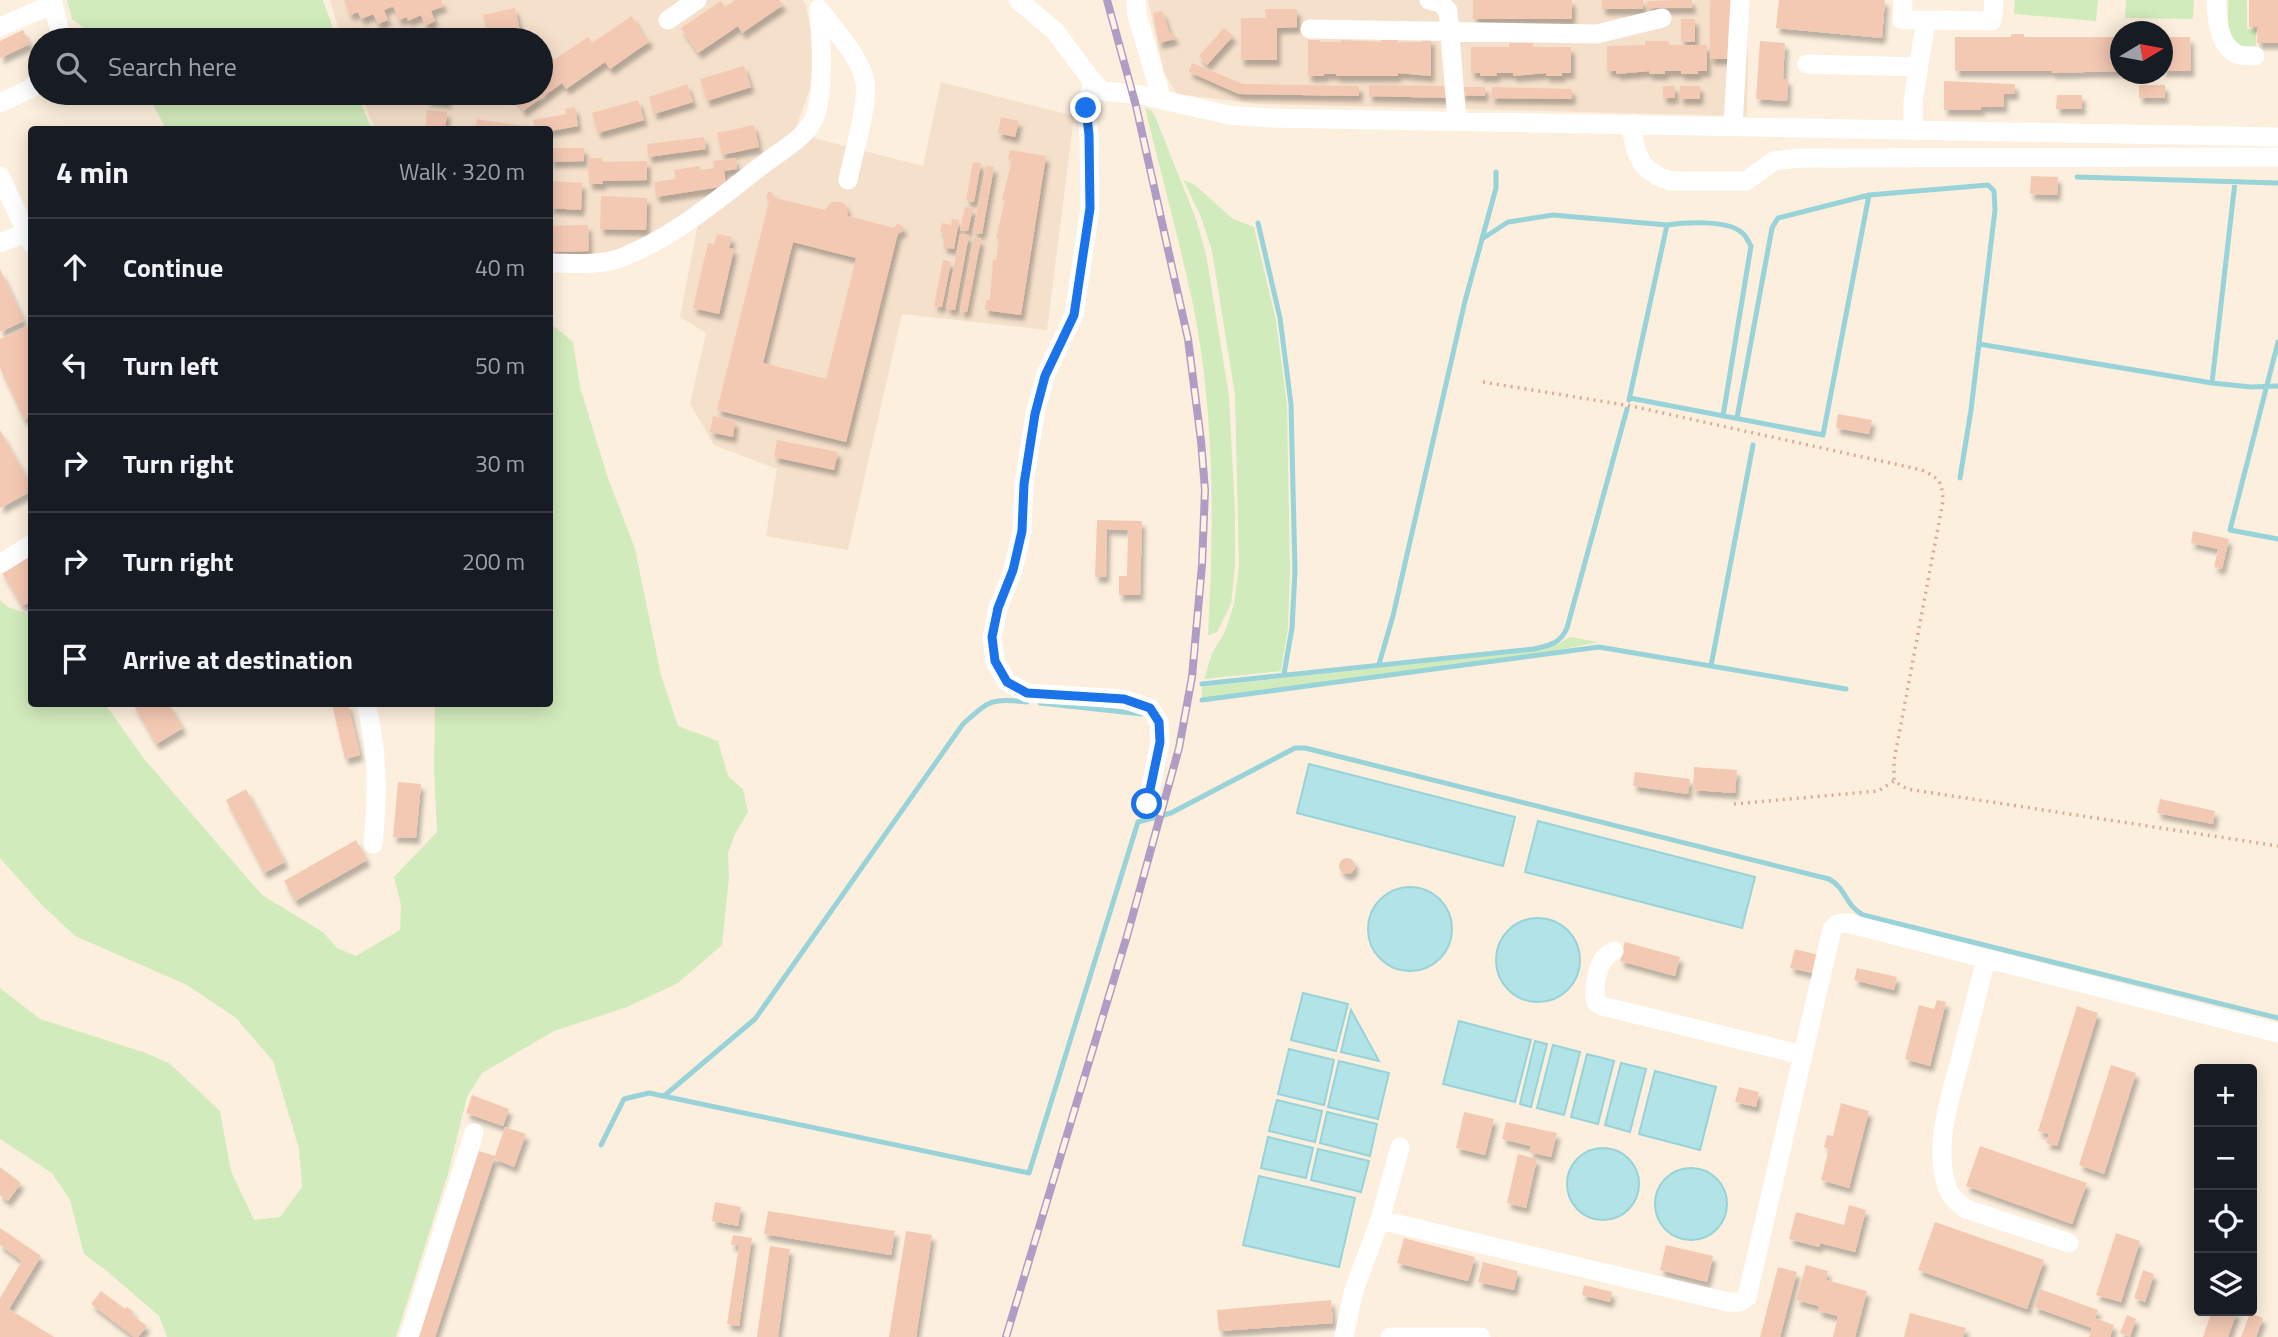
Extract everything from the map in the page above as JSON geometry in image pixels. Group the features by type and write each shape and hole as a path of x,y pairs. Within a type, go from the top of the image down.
{"street":[{"path":"668,20 697,0"},
{"path":"1018,0 1055,31 1102,91 1141,95 1229,115 1271,118 2278,137"},
{"path":"1136,0 1137,15 1162,100"},
{"path":"1429,0 1441,3 1448,11 1457,121"},
{"path":"1733,126 1740,0"},
{"path":"1903,0 1902,20 1992,21 1994,0"},
{"path":"2217,0 2221,35 2228,46 2236,54 2255,56"},
{"path":"0,27 52,2 59,28"},
{"path":"815,5 861,70 865,83 864,101 848,180"},
{"path":"553,263 598,263 621,258 662,238 729,191 805,132 815,118 822,55 815,5"},
{"path":"1310,29 1597,34 1662,19"},
{"path":"1913,130 1918,67 1926,20"},
{"path":"1807,64 1918,67"},
{"path":"1093,82 1086,108 1090,208 1074,315 1045,376 1035,414 1024,484 1022,531 1013,570 998,608 992,637 995,661 1007,682 1027,693 1124,699 1150,708 1159,722 1160,742 1147,804"},
{"path":"0,103 28,90"},
{"path":"1630,124 1636,150 1643,165 1657,176 1670,181 1745,181 1774,161 1799,158 2278,157"},
{"path":"0,176 28,231"},
{"path":"0,243 28,236"},
{"path":"0,564 28,546"},
{"path":"367,707 377,768 373,844"},
{"path":"1380,1220 1728,1302 1740,1302 1746,1297 1832,929 1837,924 1847,923 2278,1034"},
{"path":"1614,951 1601,961 1596,982 1596,1002 1602,1006 1803,1055"},
{"path":"1986,959 1946,1115 1942,1158 1949,1192 1954,1200 1966,1209 2068,1243"},
{"path":"409,1337 474,1133"},
{"path":"1344,1337 1353,1293 1380,1220 1400,1147"},
{"path":"1390,1337 1481,1337"}],"path":[{"path":"1483,382 1644,408 1922,470 1938,478 1943,501 1894,761 1894,781"},
{"path":"1734,804 1878,791 1894,781"},
{"path":"1894,781 1907,789 2278,846"}],"shaded area":[{"path":"330,0 802,0 806,5 814,47 810,89 794,133 923,166 941,82 1074,116 1047,330 902,314 848,550 766,536 777,469 714,445 690,404 706,333 680,317 702,203 649,238 612,252 553,261 553,126 374,126 365,105 553,105 553,28 338,28"},
{"path":"1148,0 1746,0 1747,116 1259,104 1177,94 1164,73"}],"green space":[{"path":"67,0 323,0 333,28 84,28 72,19"},
{"path":"2015,0 2098,0 2096,21 2014,14"},
{"path":"2126,0 2194,0 2193,19 2125,18"},
{"path":"2228,0 2247,0 2247,29 2256,29 2256,48 2241,48 2228,32"},
{"path":"153,105 361,105 371,126 164,126"},
{"path":"1145,108 1151,110 1155,116 1196,219 1206,254 1229,396 1235,565 1231,604 1217,632 1208,635 1212,511 1205,387 1193,305"},
{"path":"1183,179 1196,186 1233,219 1254,227 1276,321 1287,404 1290,571 1288,628 1281,671 1204,679 1212,653 1225,632 1234,604 1239,566 1235,395 1212,251 1201,217"},
{"path":"553,325 573,342 580,387 607,475 635,549 661,675 678,726 718,741 728,776 743,789 748,812 728,853 729,877 722,945 678,983 627,1007 554,1031 482,1073 467,1097 448,1174 396,1337 167,1337 159,1316 84,1254 70,1200 52,1173 0,1139 0,988 40,1019 169,1063 220,1111 231,1171 254,1220 280,1217 302,1187 299,1149 273,1061 236,1018 187,985 75,936 40,903 0,858 0,600 8,607 28,614 28,707 107,707 145,760 262,895 323,932 337,948 356,956 400,930 401,905 394,877 437,832 435,707 553,707"},
{"path":"1570,637 1599,642 1533,655 1202,698 1202,687 1533,651 1557,645"}],"water":[{"path":"1309,764 1515,817 1503,866 1297,813"},
{"path":"1538,821 1755,877 1742,928 1525,872"},
{"path":"1410,887 1426,890 1440,899 1449,913 1452,929 1449,945 1440,959 1426,968 1410,971 1394,968 1380,959 1371,945 1368,929 1371,913 1380,899 1394,890"},
{"path":"1538,918 1554,921 1568,930 1577,944 1580,960 1577,976 1568,990 1554,999 1538,1002 1522,999 1508,990 1499,976 1496,960 1499,944 1508,930 1522,921"},
{"path":"1303,993 1348,1004 1336,1051 1291,1040"},
{"path":"1351,1010 1379,1061 1341,1052"},
{"path":"1459,1021 1531,1040 1515,1102 1443,1084"},
{"path":"1535,1041 1547,1044 1531,1107 1520,1104"},
{"path":"1553,1045 1580,1052 1564,1115 1537,1108"},
{"path":"1289,1049 1334,1060 1324,1105 1278,1094"},
{"path":"1587,1054 1614,1061 1598,1124 1571,1117"},
{"path":"1339,1061 1389,1073 1378,1119 1328,1107"},
{"path":"1621,1063 1646,1069 1630,1132 1605,1125"},
{"path":"1655,1071 1716,1087 1700,1150 1639,1134"},
{"path":"1277,1100 1322,1111 1315,1142 1269,1131"},
{"path":"1327,1112 1377,1124 1370,1156 1320,1143"},
{"path":"1268,1137 1313,1148 1306,1178 1261,1168"},
{"path":"1603,1148 1623,1154 1633,1164 1639,1184 1633,1204 1623,1214 1603,1220 1583,1214 1573,1204 1567,1184 1573,1164 1583,1154"},
{"path":"1318,1149 1369,1161 1361,1192 1311,1180"},
{"path":"1691,1168 1711,1174 1721,1184 1727,1204 1721,1224 1711,1234 1691,1240 1671,1234 1661,1224 1655,1204 1661,1184 1671,1174"},
{"path":"1259,1176 1355,1198 1339,1267 1243,1245"}],"building":[{"path":"344,0 441,0 444,6 431,11 435,21 425,26 421,15 408,21 407,17 399,20 393,6 384,10 388,20 378,24 373,14 361,19 358,12 350,15"},
{"path":"735,0 779,0 783,5 742,33 738,26 698,53 681,28 721,1 725,7"},
{"path":"1473,0 1572,0 1572,19 1473,19"},
{"path":"1602,0 1643,0 1643,9 1602,9"},
{"path":"1692,0 1692,8 1647,8 1647,1"},
{"path":"1710,0 1731,0 1732,59 1710,59"},
{"path":"1779,0 1885,0 1882,38 1776,28"},
{"path":"2249,0 2278,0 2278,43 2257,43 2258,27 2249,27"},
{"path":"515,8 519,28 486,28 483,15"},
{"path":"1265,9 1297,9 1297,27 1277,28 1277,60 1241,60 1241,18 1266,18"},
{"path":"1162,11 1170,34 1173,33 1175,39 1159,43 1153,13"},
{"path":"632,16 644,37 650,41 610,69 605,62 566,89 562,83 553,89 553,60 588,37 592,43"},
{"path":"1681,19 1695,19 1695,42 1681,42"},
{"path":"1224,28 1233,36 1207,65 1199,56"},
{"path":"23,30 28,45 0,58 0,41"},
{"path":"2011,34 2024,34 2024,37 2110,37 2110,71 1955,71 1955,37 2011,37"},
{"path":"2173,37 2190,37 2191,71 2173,71"},
{"path":"1398,39 1397,42 1421,42 1422,39 1431,39 1431,76 1398,73 1398,76 1308,76 1308,40 1381,42"},
{"path":"1645,41 1669,41 1669,45 1707,45 1707,71 1698,71 1698,74 1665,71 1665,74 1649,74 1649,71 1616,74 1616,71 1607,71 1607,46 1645,45"},
{"path":"1760,41 1785,43 1783,79 1788,79 1787,101 1756,99"},
{"path":"1509,43 1533,43 1533,47 1571,47 1571,73 1562,73 1562,76 1546,76 1546,73 1513,76 1513,73 1496,73 1497,76 1480,76 1480,73 1471,73 1471,47 1509,47"},
{"path":"1192,63 1243,84 1359,86 1359,96 1239,94 1189,72"},
{"path":"744,66 751,87 707,101 700,79"},
{"path":"1944,81 2015,84 2015,94 2004,94 2004,107 1944,110"},
{"path":"687,84 693,102 654,114 649,97"},
{"path":"1369,85 1449,86 1449,98 1369,96"},
{"path":"2139,85 2165,85 2165,98 2139,98"},
{"path":"1663,86 1675,86 1675,98 1663,98"},
{"path":"1680,86 1700,86 1700,99 1680,99"},
{"path":"1461,87 1485,87 1485,96 1461,95"},
{"path":"1492,87 1572,89 1572,99 1491,98"},
{"path":"2057,95 2082,95 2082,109 2056,109"},
{"path":"638,100 644,120 598,133 592,113"},
{"path":"519,105 531,105 523,111"},
{"path":"575,107 578,126 553,130 553,126 534,126 533,120 566,114 565,109"},
{"path":"427,110 447,112 445,126 425,126"},
{"path":"1001,117 1019,121 1015,137 998,133"},
{"path":"477,119 523,126 476,126"},
{"path":"754,125 759,147 722,155 717,133"},
{"path":"704,137 706,149 648,157 647,144"},
{"path":"553,148 584,148 584,161 553,162"},
{"path":"1010,150 1046,156 1021,315 985,310 986,300 990,300 993,259 996,260 999,239 996,238 1012,160 1008,159"},
{"path":"588,158 602,158 602,162 647,161 647,180 589,184"},
{"path":"735,158 737,169 724,171 726,186 656,197 654,182 676,179 674,170 699,166 700,170 714,168 713,161"},
{"path":"973,162 981,163 974,202 966,200"},
{"path":"986,166 994,167 982,234 973,232"},
{"path":"2031,176 2058,177 2057,195 2030,194"},
{"path":"553,181 582,183 581,210 553,208"},
{"path":"768,192 772,192 775,198 825,210 831,202 842,202 846,206 848,216 894,228 897,224 903,227 903,231 898,233 846,442 717,410 769,201 766,198","holes":["793,242 856,258 826,379 763,363"]},
{"path":"601,196 647,198 646,230 600,229"},
{"path":"965,207 973,208 968,231 960,230"},
{"path":"952,219 959,220 954,249 943,247 945,233 940,232 942,223 951,225"},
{"path":"588,225 589,251 553,252 553,226"},
{"path":"717,234 732,237 729,248 734,249 719,314 693,308 708,243 714,244"},
{"path":"960,234 969,235 955,310 946,308"},
{"path":"974,238 981,239 967,312 960,311"},
{"path":"943,260 951,262 942,307 934,306"},
{"path":"0,269 24,321 0,332"},
{"path":"28,326 28,418 24,420 0,368 0,339"},
{"path":"1838,414 1872,420 1869,434 1836,428"},
{"path":"713,416 735,421 733,437 710,432"},
{"path":"0,430 28,480 28,493 0,508"},
{"path":"777,440 838,452 834,470 774,457"},
{"path":"1097,520 1142,521 1140,595 1119,595 1119,576 1127,576 1128,530 1107,529 1106,577 1095,577"},
{"path":"2193,531 2229,539 2222,569 2214,567 2218,549 2191,543"},
{"path":"28,555 28,603 22,606 1,571"},
{"path":"135,707 171,707 183,728 156,744"},
{"path":"333,707 349,707 360,755 345,759"},
{"path":"1694,767 1737,770 1735,793 1693,790"},
{"path":"1635,772 1690,779 1688,794 1633,786"},
{"path":"398,782 421,784 416,838 393,837"},
{"path":"246,789 285,862 264,873 226,800"},
{"path":"2160,799 2215,811 2213,824 2157,813"},
{"path":"356,840 367,860 295,901 284,881"},
{"path":"1347,858 1355,866 1347,874 1339,866"},
{"path":"1625,942 1680,957 1675,976 1620,961"},
{"path":"1795,949 1822,956 1817,974 1790,968"},
{"path":"1857,968 1897,977 1894,990 1854,980"},
{"path":"1937,1000 1946,1002 1930,1066 1905,1059 1919,1005 1934,1009"},
{"path":"2077,1006 2098,1013 2057,1146 2046,1143 2049,1134 2038,1131"},
{"path":"2111,1065 2136,1073 2104,1174 2079,1165"},
{"path":"1739,1087 1759,1092 1756,1107 1735,1102"},
{"path":"472,1095 509,1109 503,1126 466,1113"},
{"path":"1841,1103 1869,1111 1849,1188 1821,1180 1829,1149 1824,1147 1827,1135 1833,1136"},
{"path":"1464,1112 1494,1119 1485,1155 1456,1148"},
{"path":"1506,1122 1557,1133 1551,1157 1529,1152 1531,1146 1502,1139"},
{"path":"505,1127 526,1134 514,1167 494,1159 435,1337 417,1337 479,1151 495,1156"},
{"path":"1980,1146 2087,1183 2072,1224 1966,1186"},
{"path":"1518,1154 1537,1159 1526,1208 1507,1203"},
{"path":"0,1167 21,1183 8,1201 0,1195"},
{"path":"715,1202 741,1207 738,1226 712,1221"},
{"path":"1849,1205 1866,1210 1855,1252 1789,1239 1796,1212 1844,1225"},
{"path":"768,1211 895,1231 891,1255 764,1234"},
{"path":"1935,1222 2044,1260 2027,1309 1918,1270"},
{"path":"0,1228 41,1256 9,1309 54,1337 0,1337 0,1298 22,1261 0,1245"},
{"path":"906,1231 932,1235 916,1337 889,1337"},
{"path":"2116,1233 2140,1241 2121,1302 2096,1295"},
{"path":"733,1235 752,1238 739,1326 727,1324 739,1246 731,1245"},
{"path":"1404,1238 1475,1257 1468,1281 1397,1263"},
{"path":"1666,1245 1713,1256 1707,1282 1660,1270"},
{"path":"770,1246 790,1249 778,1337 757,1337"},
{"path":"1483,1262 1518,1271 1514,1290 1478,1282"},
{"path":"1806,1265 1828,1271 1826,1280 1867,1291 1855,1337 1833,1337 1838,1316 1818,1311 1819,1306 1796,1300"},
{"path":"1778,1267 1797,1272 1780,1337 1760,1337"},
{"path":"2143,1270 2154,1274 2145,1302 2134,1298"},
{"path":"1584,1285 1612,1292 1610,1302 1582,1295"},
{"path":"2040,1289 2098,1310 2095,1318 2114,1325 2110,1337 2089,1337 2092,1328 2034,1307"},
{"path":"101,1291 125,1309 127,1307 134,1312 132,1315 147,1326 138,1337 134,1337 91,1304"},
{"path":"1331,1300 1333,1323 1219,1331 1217,1310"},
{"path":"1910,1313 1966,1328 1963,1337 1904,1337"},
{"path":"2127,1315 2136,1319 2130,1337 2120,1333"},
{"path":"2210,1316 2235,1316 2228,1337 2203,1337"},
{"path":"2249,1316 2263,1318 2256,1337 2241,1337"}],"waterway":[{"path":"1379,664 1393,616 1465,301 1496,188 1496,172"},
{"path":"2077,177 2278,183"},
{"path":"2212,383 2235,182"},
{"path":"1737,418 1772,228 1778,218 1869,195 1988,185 1994,191 1995,210 1971,410 1960,478"},
{"path":"1630,398 1823,435 1869,195"},
{"path":"1482,239 1508,222 1553,215 1667,225 1716,224 1726,225 1743,233 1751,246 1723,416"},
{"path":"1258,223 1280,318 1291,404 1295,571 1292,628 1284,674"},
{"path":"1629,400 1667,225"},
{"path":"2278,342 2230,530 2278,539"},
{"path":"1979,344 2212,383 2251,387 2278,386"},
{"path":"1202,684 1534,649 1558,641 1567,628 1627,409"},
{"path":"1711,666 1753,445"},
{"path":"1202,700 1599,647 1846,689"},
{"path":"664,1096 755,1019 963,724 992,702 1027,702"},
{"path":"1040,703 1142,714"},
{"path":"601,1145 624,1099 649,1093 1029,1173 1138,822 1171,813 1295,748 1305,748 1829,879 1863,915 2278,1018"}],"railway":[{"path":"1006,1337 1127,936 1179,748 1192,677 1202,565 1205,490 1188,339 1136,106 1107,0"}],"route":[{"path":"1086,108 1090,208 1074,315 1045,376 1035,414 1024,484 1022,531 1013,570 998,608 992,637 995,661 1007,682 1027,693 1124,699 1150,708 1159,722 1160,742 1147,804"}]}
